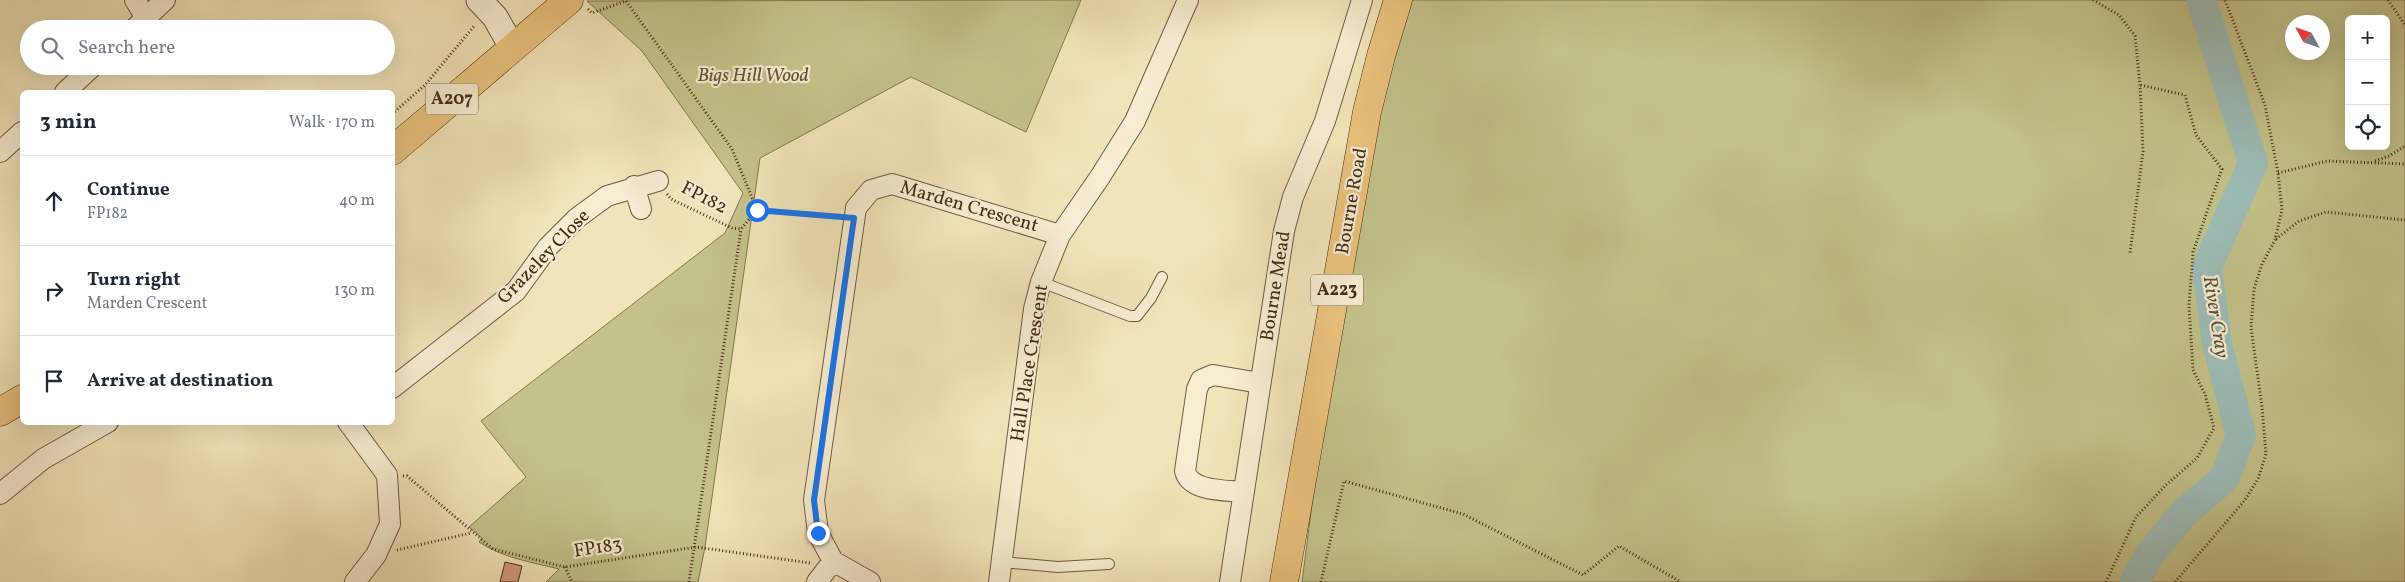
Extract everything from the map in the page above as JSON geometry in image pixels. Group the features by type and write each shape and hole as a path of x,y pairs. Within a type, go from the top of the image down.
{"main road":[{"name":"A207","path":"395,148 569,0"},
{"name":"Bourne Road","path":"1284,582 1368,112 1380,56 1398,0"},
{"path":"0,412 20,400"}],"street":[{"path":"136,0 139,20"},
{"path":"143,20 165,0"},
{"name":"Hall Place Crescent","path":"999,582 1034,309 1041,282 1060,234 1100,177 1135,120 1180,23 1188,0"},
{"name":"Bourne Mead","path":"1230,582 1284,230 1293,197 1325,121 1362,0"},
{"path":"483,4 495,16 512,47"},
{"path":"67,90 83,75"},
{"path":"0,152 20,134"},
{"name":"Grazeley Close","path":"395,386 516,291 548,247 577,218 606,196 634,186 658,181"},
{"name":"Marden Crescent","path":"833,561 818,533 814,500 856,208 872,190 892,184 1060,234"},
{"path":"634,186 641,209"},
{"path":"1244,492 1195,485 1190,481 1185,471 1197,389 1201,380 1208,376 1260,383"},
{"path":"0,494 43,459 103,425"},
{"path":"350,425 387,475 390,524 376,555 355,582"},
{"path":"817,582 833,561 870,582"}],"lane":[{"path":"1041,282 1130,316 1137,316 1151,298 1162,276"},
{"path":"1002,562 1058,567 1109,564"}],"path":[{"path":"2093,0 2119,15 2135,36 2140,85 2143,151 2130,253"},
{"path":"2174,582 2245,500 2258,479 2266,454 2262,407 2251,327 2254,289 2262,264 2275,240 2282,210 2278,173 2265,105 2226,0"},
{"path":"2388,0 2405,25"},
{"path":"592,14 626,1 732,150 757,210 854,218"},
{"path":"395,111 425,84 483,4"},
{"path":"2106,582 2136,517 2166,485 2197,458 2214,428 2205,394 2192,370 2188,306 2193,252 2222,169 2196,135 2185,95 2140,85"},
{"path":"2372,162 2390,156 2405,146"},
{"path":"2278,173 2326,160 2405,164"},
{"name":"FP182","path":"658,181 671,199 732,228 741,229 757,210"},
{"path":"2275,240 2300,221 2326,212 2405,220"},
{"path":"689,582 696,547 741,229"},
{"name":"FP183","path":"387,475 407,476 493,549 565,567 696,547 821,564 833,561"},
{"path":"1321,582 1344,481 1463,514 1583,575 1619,546 1681,582"},
{"path":"376,555 472,533"},
{"path":"565,567 572,582"}],"green space":[{"name":"Bigs Hill Wood","path":"1081,0 1026,132 911,77 760,158 705,547 698,582 546,582 559,569 507,556 479,542 482,538 469,527 526,477 481,421 725,233 743,193 642,51 587,1"},
{"path":"1409,0 2405,0 2405,582 1302,582 1322,427 1385,87"}],"building":[{"path":"505,562 522,566 518,582 500,582"}],"waterway":[{"name":"River Cray","path":"2135,582 2149,555 2185,512 2225,478 2241,435 2217,344 2207,267 2253,163 2201,0"}],"route":[{"path":"757,210 854,218 814,500 818,533"}]}
